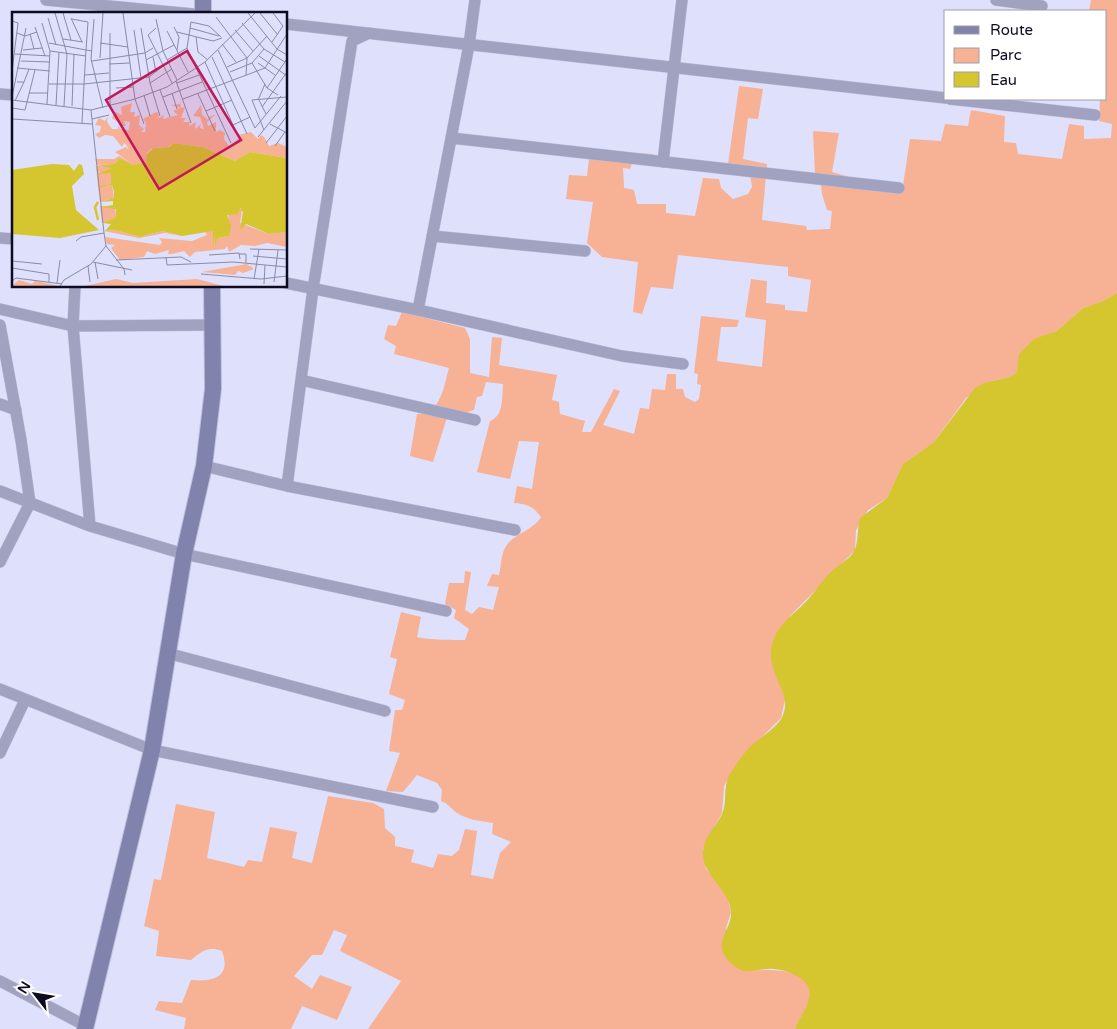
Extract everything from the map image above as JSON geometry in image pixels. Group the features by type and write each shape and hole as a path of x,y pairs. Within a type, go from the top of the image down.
{"street":[{"path":"46,0 172,12"},
{"path":"418,310 470,45 476,0"},
{"path":"663,162 682,0"},
{"path":"996,0 1042,6"},
{"path":"288,24 944,98"},
{"path":"287,486 313,289 352,41 369,33"},
{"path":"959,100 1095,115"},
{"path":"451,138 900,188"},
{"path":"432,236 585,250"},
{"path":"288,283 418,310 622,356 683,364"},
{"path":"75,288 73,326 90,526"},
{"path":"0,981 85,1027 152,750 184,554 204,466 213,389 212,288"},
{"path":"0,309 73,326 213,325"},
{"path":"0,325 16,410 30,503 0,562"},
{"path":"301,380 474,420"},
{"path":"0,404 16,410"},
{"path":"204,466 287,486 515,530"},
{"path":"0,491 90,526 184,554 446,611"},
{"path":"167,653 386,711"},
{"path":"0,689 152,750 433,807"},
{"path":"0,754 25,700"}],"green space":[{"path":"1091,0 1117,0 1117,293 1103,301 1083,308 1057,331 1034,340 1020,354 1017,372 1010,377 992,381 966,398 934,442 903,464 887,498 868,510 856,530 855,550 790,616 780,685 785,699 781,718 742,757 724,786 722,813 703,848 706,869 719,883 728,900 731,912 726,928 743,971 772,970 794,973 808,984 810,993 808,1002 795,1029 368,1029 401,981 340,951 347,935 334,930 322,955 312,955 294,976 312,989 320,975 352,987 337,1020 302,1006 291,1029 184,1029 186,1018 155,1010 159,1001 182,1003 191,980 213,979 222,973 224,967 222,951 213,949 205,950 191,960 156,956 159,931 144,926 154,879 161,880 176,804 215,812 207,858 244,867 248,860 262,862 270,827 297,832 292,858 312,863 328,796 373,803 384,809 385,828 395,837 395,846 414,850 411,862 433,868 438,854 452,856 459,850 465,829 477,831 471,875 493,879 500,853 511,842 492,834 493,823 465,817 441,801 442,790 437,783 417,775 403,792 386,791 400,753 389,751 395,710 402,710 405,700 389,694 397,659 390,657 401,612 421,617 417,637 465,640 469,629 454,618 456,610 445,604 449,583 464,583 465,571 471,572 465,610 472,614 479,607 493,610 499,587 487,586 492,574 499,575 505,548 508,543 533,526 541,517 529,506 514,503 517,486 532,489 539,442 519,441 510,479 477,472 490,421 498,415 502,400 503,384 486,382 482,396 477,397 474,410 465,413 449,411 433,462 410,456 417,414 431,410 436,404 443,390 449,368 394,354 396,346 384,339 388,325 396,326 402,312 465,328 470,339 470,373 489,377 492,337 502,338 499,365 557,375 552,400 559,402 560,414 585,421 582,432 591,432 614,389 620,391 603,425 634,434 640,408 649,409 652,389 665,390 667,374 676,374 676,389 683,389 685,397 695,402 699,399 701,385 697,384 698,374 694,373 701,316 739,320 737,327 721,327 717,361 762,367 766,320 745,317 751,279 767,281 766,303 785,305 785,310 807,312 811,280 788,276 788,267 678,255 673,289 651,287 642,314 633,312 638,262 602,257 587,243 593,202 566,199 569,175 587,176 590,150 653,154 653,163 632,163 630,169 623,168 624,188 634,190 637,204 666,204 666,213 695,216 703,178 719,179 721,188 733,199 748,194 752,187 749,167 728,164 739,86 763,89 758,119 748,118 743,159 767,164 762,220 806,226 807,230 830,229 832,211 827,210 822,194 820,176 815,174 813,131 839,133 832,172 902,192 910,139 941,141 945,124 968,126 971,110 1005,116 1004,142 1016,143 1018,154 1062,159 1069,124 1084,126 1084,139 1111,138 1112,124 1099,121 1100,100 1107,100 1107,10 1089,10"}],"water":[{"path":"1117,293 1117,1029 795,1029 808,1002 810,992 808,986 799,977 786,971 770,969 743,971 733,965 726,957 722,951 722,944 731,918 731,911 725,895 707,869 703,854 707,838 724,809 726,785 730,774 747,750 778,723 785,709 785,700 771,660 771,649 775,636 786,620 806,602 829,574 852,554 857,543 860,518 887,498 903,464 934,442 975,388 984,383 1010,377 1017,372 1019,354 1034,339 1057,331 1083,308 1103,301"}]}
